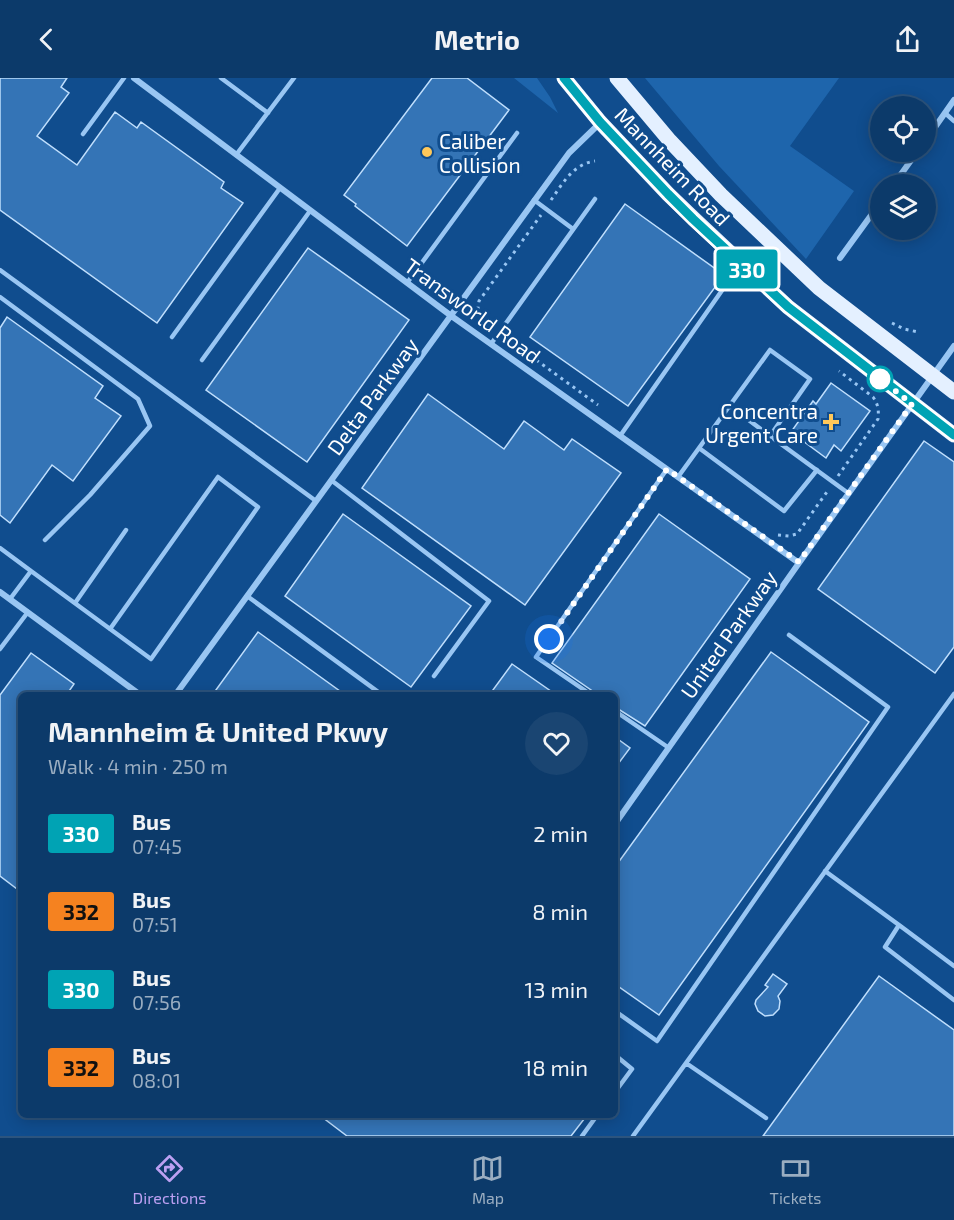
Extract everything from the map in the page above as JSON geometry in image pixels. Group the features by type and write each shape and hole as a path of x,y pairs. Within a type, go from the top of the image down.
{"main road":[{"name":"Mannheim Road","path":"564,78 600,122 693,219 788,307 954,435"},
{"name":"Mannheim Road","path":"617,78 670,141 721,195 819,288 954,392"}],"street":[{"name":"Transworld Road","path":"134,78 450,315 799,562"},
{"path":"936,126 954,100"},
{"name":"Delta Parkway","path":"177,692 534,200 569,153 600,122"},
{"path":"840,258 870,217"},
{"name":"United Parkway","path":"618,821 954,346"},
{"path":"0,592 137,692"}],"lane":[{"path":"83,134 124,78"},
{"path":"221,78 268,113"},
{"path":"236,155 294,78"},
{"path":"945,113 954,121"},
{"path":"407,283 517,133"},
{"path":"172,337 280,188"},
{"path":"491,344 595,199"},
{"path":"534,200 573,229"},
{"path":"202,360 310,211"},
{"path":"0,270 316,501"},
{"path":"620,436 723,288"},
{"path":"0,297 138,399 150,426 90,495 45,540"},
{"path":"678,477 770,350 810,379 770,436"},
{"path":"729,406 848,493"},
{"path":"699,448 784,511 816,470"},
{"path":"587,692 536,657 667,469"},
{"path":"0,548 31,571 75,603 110,629 151,659 258,507 218,477 110,629"},
{"path":"331,480 489,601 434,676"},
{"path":"75,603 126,530"},
{"path":"10,599 31,571"},
{"path":"247,596 378,692"},
{"path":"0,649 28,612"},
{"path":"618,1013 657,1041 888,707 789,635"},
{"path":"633,1136 954,694"},
{"path":"618,713 669,748"},
{"path":"825,871 954,966"},
{"path":"899,925 885,947 954,1000"},
{"path":"618,1057 632,1069 618,1088"},
{"path":"686,1063 766,1118"},
{"path":"582,1136 595,1118"}],"path":[{"path":"885,318 904,329 918,332"}],"shaded area":[{"path":"514,78 537,78 558,113"},
{"path":"645,78 839,78 790,146 854,191 806,259 719,166"}],"building":[{"path":"0,78 67,78 61,87 69,93 37,136 77,165 115,112 137,128 141,122 224,182 221,188 243,203 157,323 0,210"},
{"name":"Caliber Collision","path":"432,78 467,78 509,110 407,246 344,195"},
{"path":"625,204 724,275 628,406 530,337"},
{"path":"308,248 409,320 307,462 206,390"},
{"path":"7,317 103,386 95,398 121,416 73,481 52,465 10,523 0,515 0,328"},
{"name":"Concentra Urgent Care","path":"831,383 870,411 841,451 834,445 826,458 791,432 813,401 816,404"},
{"path":"428,394 504,449 524,421 564,450 572,439 621,473 525,605 362,488"},
{"path":"924,441 954,462 954,647 935,673 818,589"},
{"path":"343,514 471,606 411,687 285,596"},
{"path":"659,514 750,579 645,726 618,709 618,692 594,692 552,663"},
{"path":"258,632 341,692 214,692"},
{"path":"771,652 869,722 659,1015 618,986 618,863"},
{"path":"31,653 74,684 68,692 18,692 18,890 0,876 0,695"},
{"path":"512,664 552,692 491,692"},
{"path":"618,739 630,748 618,764"},
{"path":"773,974 787,984 778,996 779,1009 773,1015 765,1016 758,1011 755,1004 768,987 765,985"},
{"path":"879,976 954,1030 954,1136 763,1136"},
{"path":"323,1118 585,1118 571,1136 347,1136"}],"bus line":[{"name":"330","path":"564,78 600,122 668,194 788,307 954,435"}],"place":[{"name":"Caliber Collision","path":"427,152"},
{"name":"Concentra Urgent Care","path":"831,422"}],"route":[{"path":"549,639 667,469 799,562 912,404 880,379"}]}
